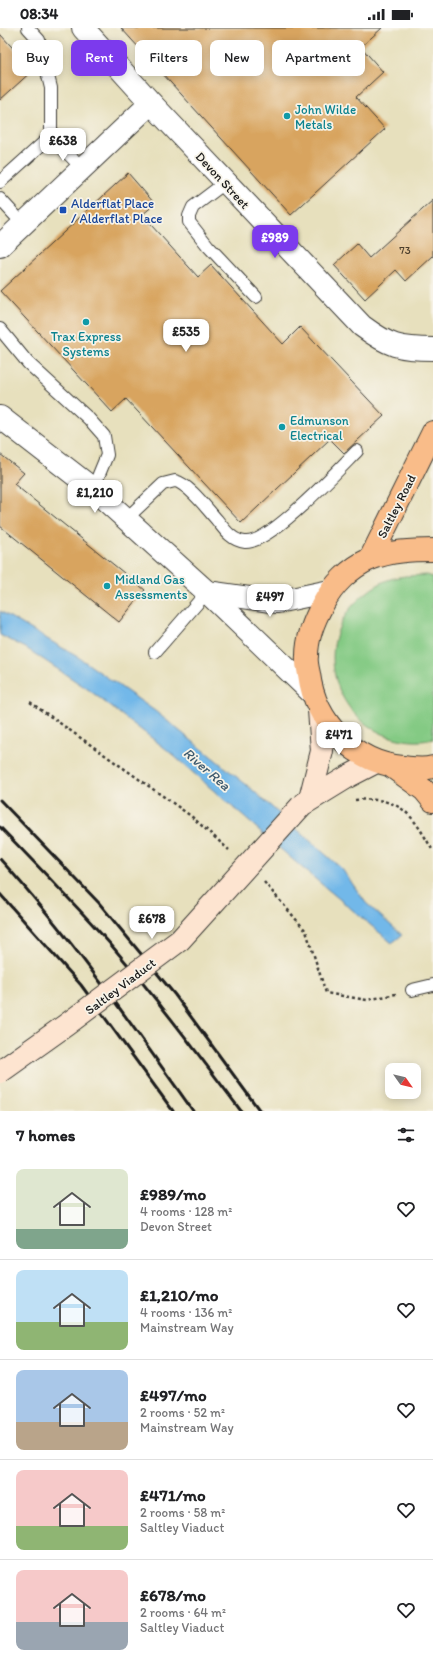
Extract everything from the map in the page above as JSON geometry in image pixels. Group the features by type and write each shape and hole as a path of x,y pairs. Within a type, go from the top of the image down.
{"main road":[{"name":"Saltley Road","path":"370,559 433,432"},
{"path":"433,550 402,550 370,559 348,573 330,591 313,622 306,656 315,701 334,731 353,749 384,764 424,790 433,801"},
{"name":"Saltley Viaduct","path":"306,803 322,751 315,701"},
{"path":"384,764 426,769 433,767"},
{"name":"Saltley Viaduct","path":"0,1072 180,940 306,803 349,776 384,764"}],"street":[{"name":"Devon Street","path":"83,28 150,103 362,326 381,340 406,349 433,349"},
{"path":"0,246 150,103"},
{"path":"0,416 93,489 207,592 315,701"},
{"path":"207,592 277,602 330,591"}],"lane":[{"path":"28,28 39,40 51,88 51,136 82,168"},
{"path":"0,182 51,136"},
{"path":"226,182 193,207 188,216 190,222 208,246 256,297"},
{"path":"0,199 23,224"},
{"path":"0,329 28,363 89,419 104,436 107,455 93,489"},
{"path":"126,519 163,484 175,481 186,487 229,535 245,542 258,539 277,528 357,451"},
{"path":"156,652 207,592"},
{"path":"412,990 433,985"}],"path":[{"path":"351,800 372,799 386,801 399,807 410,816 433,850"}],"green space":[{"path":"426,575 433,577 433,739 410,741 388,736 368,726 353,712 341,694 335,675 333,655 336,635 345,616 363,595 378,585 393,578"}],"water":[{"name":"River Rea","path":"0,611 81,659 155,711 248,786 342,869 366,903 402,935 392,943 307,872 166,749 89,690 26,648 0,635"}],"building":[{"name":"John Wilde Metals","path":"121,28 382,28 365,43 365,40 272,40 272,76 365,76 365,52 383,72 356,97 385,129 291,215 165,76 202,76 202,40 135,40 135,43"},
{"path":"0,34 12,47 12,76 26,76 0,100"},
{"path":"128,173 155,204 142,215 198,277 211,265 283,344 300,327 384,416 344,453 330,439 241,523 126,399 112,412 0,291"},
{"path":"433,200 433,256 406,281 396,270 365,299 334,265 357,244 369,258"},
{"path":"0,454 24,473 14,484 145,590 119,622 0,526"}],"railway":[{"path":"0,800 99,903 175,995 260,1111"},
{"path":"0,827 71,901 129,966 194,1048 241,1111"},
{"path":"0,859 52,919 76,950 124,1014 193,1111"},
{"path":"0,894 81,985 173,1111"}],"place":[{"name":"John Wilde Metals","path":"287,116"},
{"name":"Alderflat Place / Alderflat Place","path":"63,210"},
{"name":"Trax Express Systems","path":"86,322"},
{"name":"Edmunson Electrical","path":"282,427"},
{"name":"Midland Gas Assessments","path":"107,586"}]}
